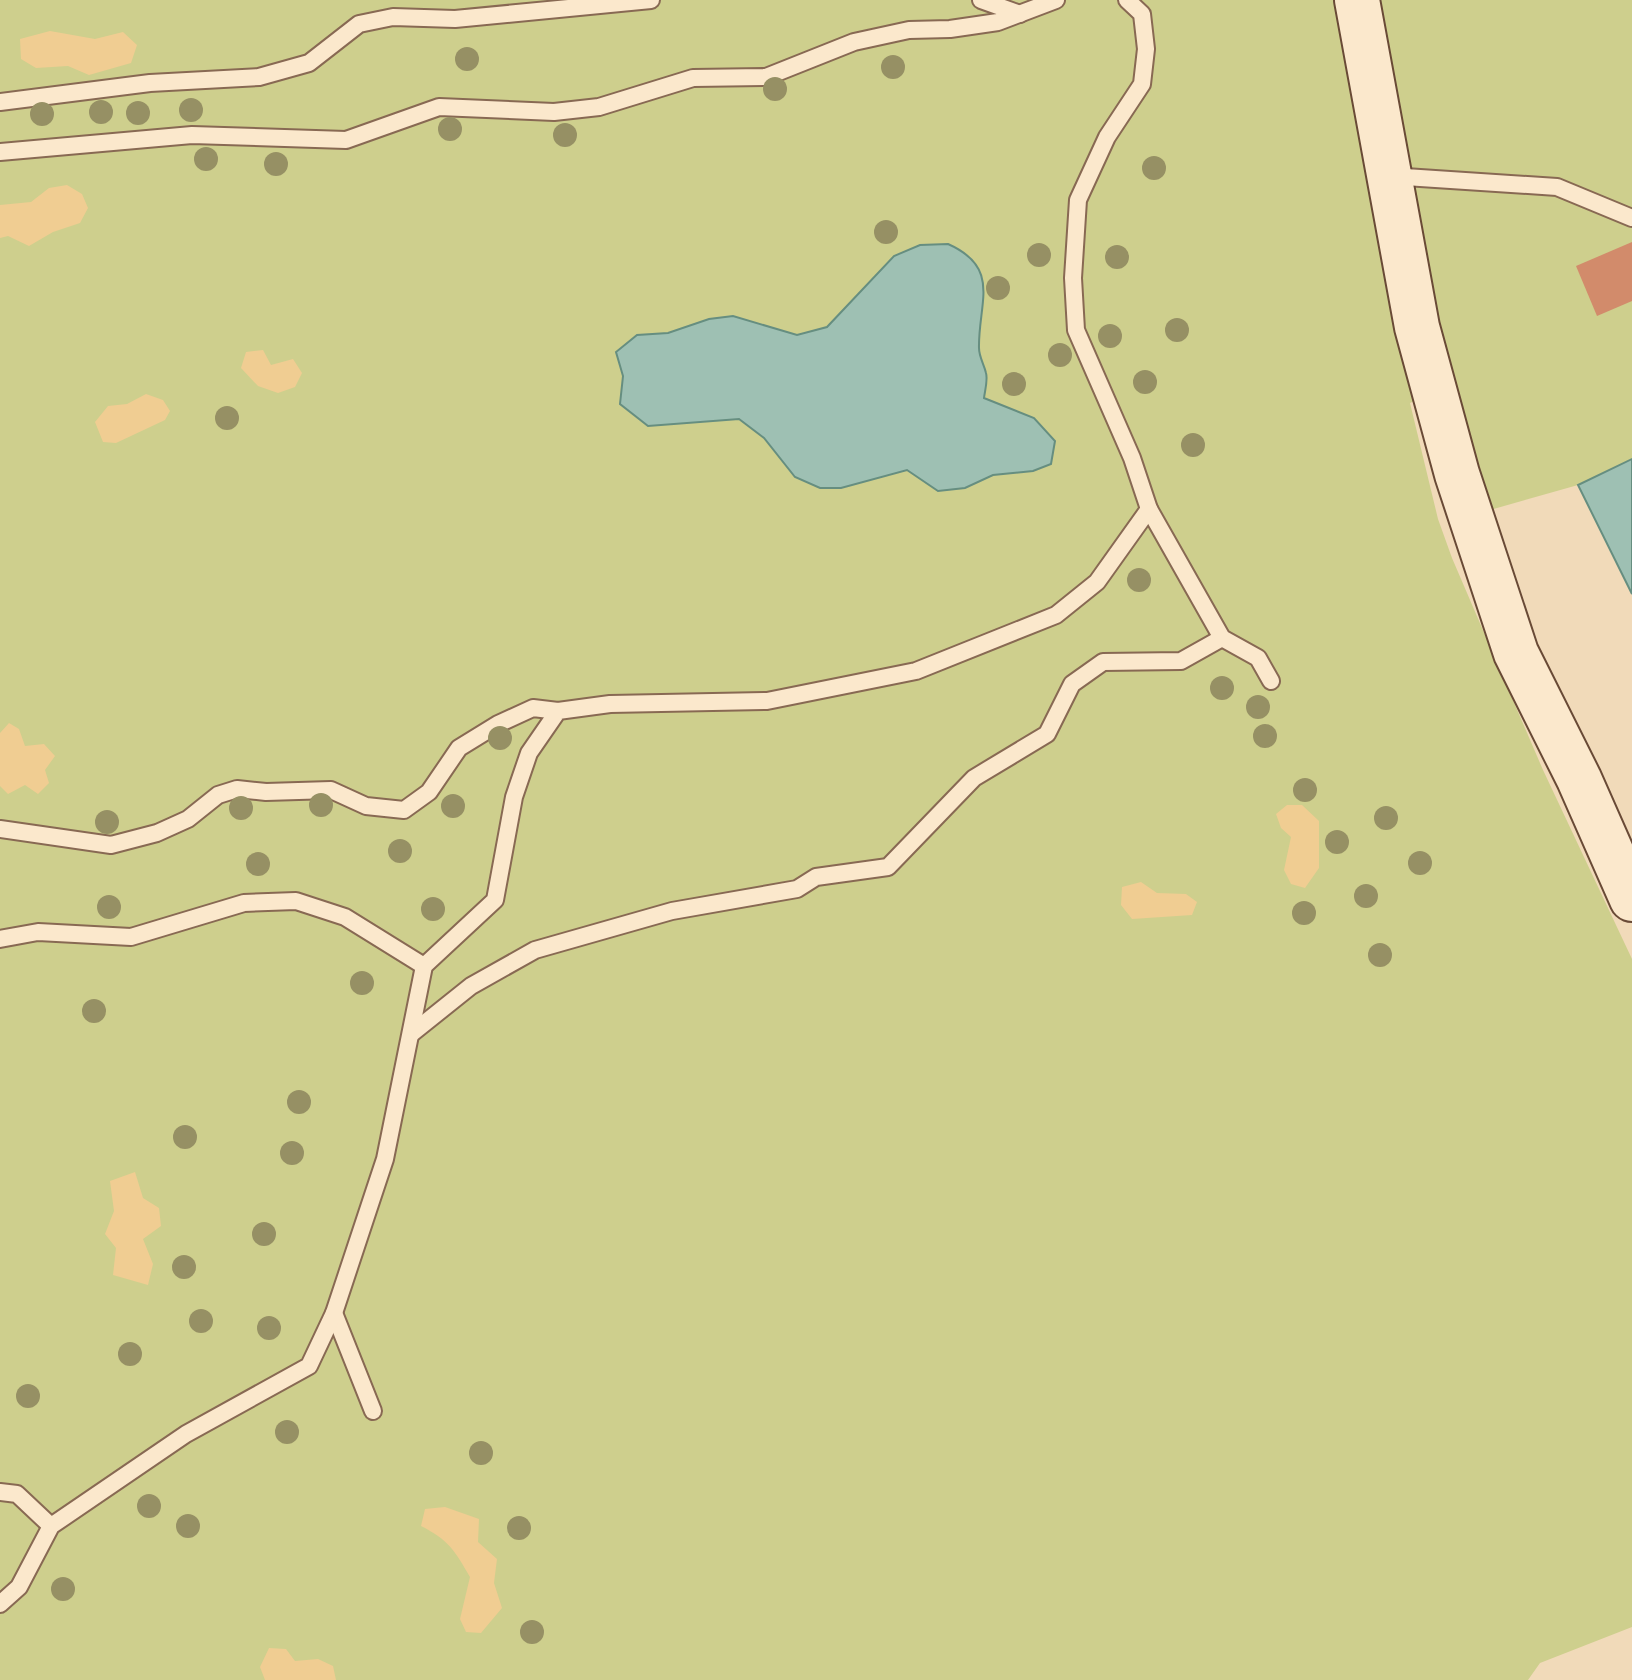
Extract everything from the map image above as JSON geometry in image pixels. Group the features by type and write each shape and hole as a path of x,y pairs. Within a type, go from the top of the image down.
{"street":[{"path":"1357,0 1417,327 1457,474 1516,653 1579,779 1632,899"}],"lane":[{"path":"0,102 150,83 259,77 309,63 359,24 393,17 455,19 651,0"},
{"path":"981,0 1020,14"},
{"path":"0,152 192,135 346,140 439,107 554,112 599,107 693,78 766,77 854,42 909,30 950,29 998,22 1056,0"},
{"path":"1127,0 1142,14 1146,49 1142,84 1107,137 1078,200 1073,278 1076,330 1132,458 1149,509 1222,638 1258,658 1271,681"},
{"path":"1388,176 1557,187 1632,218"},
{"path":"0,829 111,845 178,824 218,795 237,789 266,792 331,790 366,806 404,810 429,792 459,748 498,724 533,708 558,711 610,704 767,701 916,671 1056,615 1097,582 1149,509"},
{"path":"411,1034 471,986 535,950 672,911 797,889 816,877 888,867 974,778 1047,734 1072,684 1103,662 1181,661 1222,638"},
{"path":"0,1604 19,1587 51,1526 186,1434 309,1366 334,1313 385,1159 424,966 495,900 514,797 524,767 529,753 558,711"},
{"path":"0,939 38,932 131,937 244,903 296,901 345,917 424,966"},
{"path":"334,1313 373,1411"},
{"path":"0,1492 17,1494 51,1526"}],"green space":[{"path":"0,0 1632,0 1632,459 1578,485 1490,510 1452,383 1410,403 1438,519 1452,558 1543,770 1632,959 1632,1627 1540,1663 1528,1680 0,1680"}],"sand":[{"path":"50,31 95,39 123,32 137,45 131,63 89,75 68,66 36,68 21,59 20,39"},
{"path":"67,185 82,194 88,208 80,223 53,232 29,246 8,236 0,238 0,205 31,202 49,188"},
{"path":"263,350 271,365 293,359 302,373 295,387 278,393 258,386 241,368 246,352"},
{"path":"146,394 163,400 170,411 165,420 116,443 103,442 95,422 108,406 127,404"},
{"path":"9,723 19,729 25,746 44,744 55,756 45,770 49,783 38,794 25,785 8,794 0,786 0,733"},
{"path":"1287,805 1302,805 1319,821 1319,868 1305,888 1291,884 1284,870 1291,837 1281,828 1276,814"},
{"path":"1141,882 1157,893 1186,894 1197,902 1192,915 1132,919 1121,905 1122,887"},
{"path":"135,1172 143,1198 159,1208 161,1226 143,1239 153,1264 148,1285 113,1275 116,1248 105,1234 114,1211 110,1181"},
{"path":"445,1507 479,1519 478,1542 497,1559 494,1583 502,1608 481,1633 466,1632 460,1619 470,1577 450,1547 421,1526 425,1509"},
{"path":"269,1648 286,1649 295,1661 318,1659 333,1666 336,1680 265,1680 260,1667"}],"shaded area":[{"path":"948,244 965,254 981,276 983,302 979,348 987,376 984,398 1034,418 1055,441 1051,464 1033,471 993,475 965,488 938,491 907,470 841,488 820,488 795,477 764,438 739,419 648,426 620,404 623,376 616,352 637,335 668,333 709,319 733,316 797,335 827,327 894,256 920,245"},
{"path":"1632,459 1632,594 1578,485"}],"building":[{"path":"1632,242 1632,301 1597,316 1576,266"}]}
